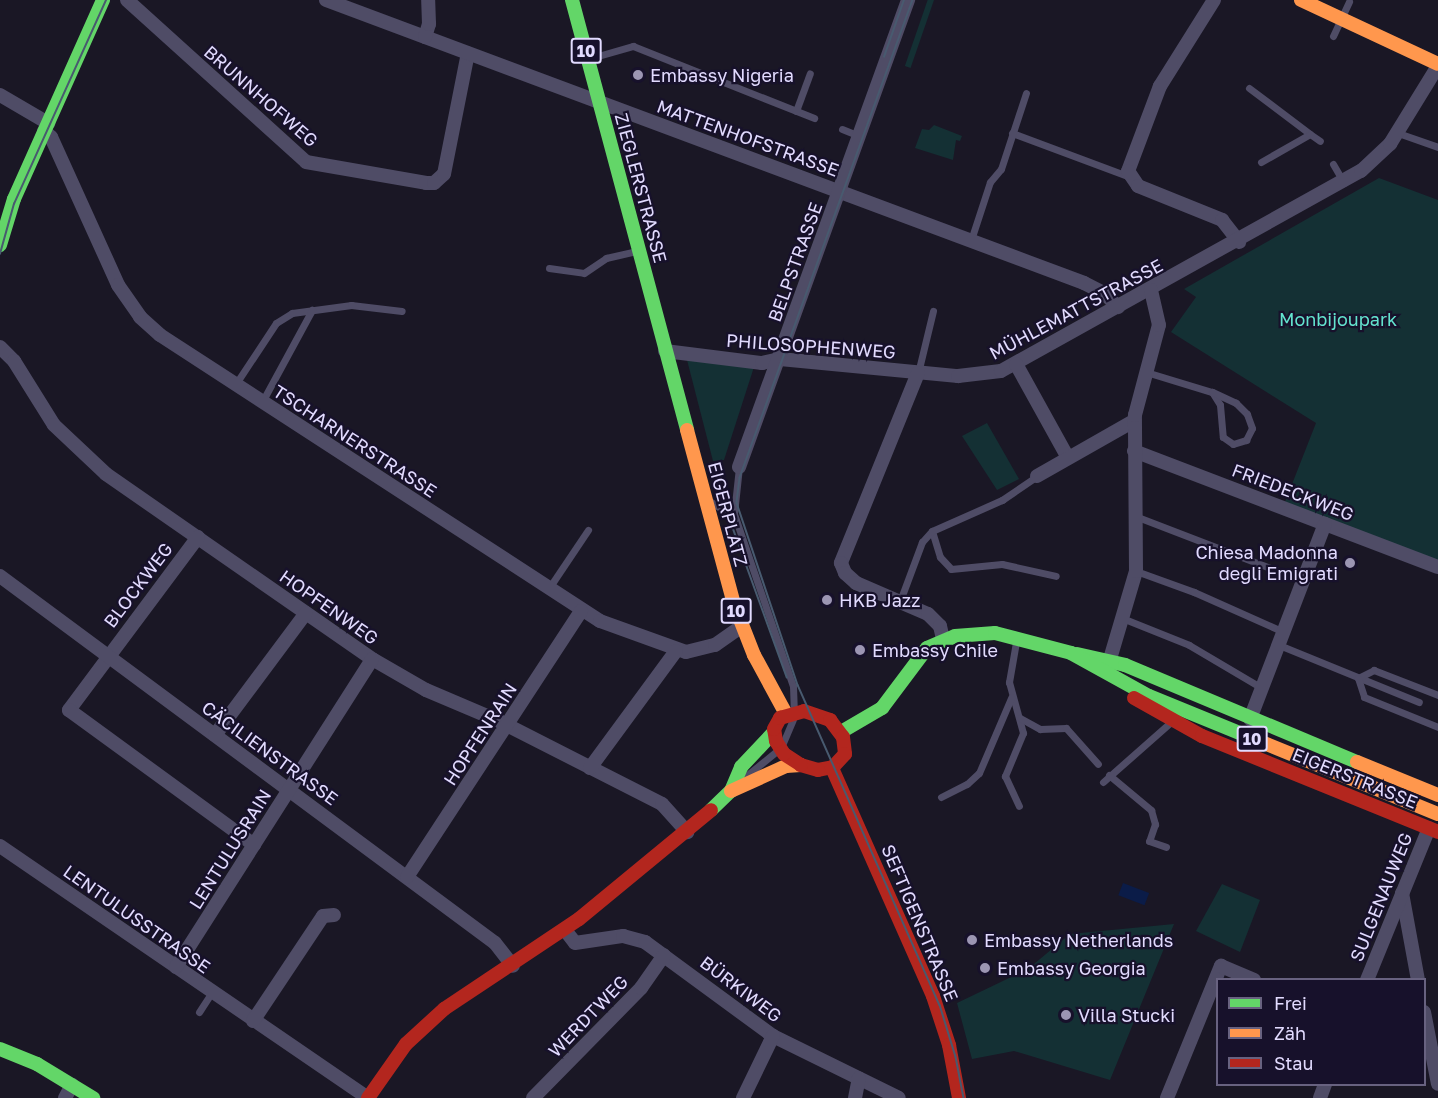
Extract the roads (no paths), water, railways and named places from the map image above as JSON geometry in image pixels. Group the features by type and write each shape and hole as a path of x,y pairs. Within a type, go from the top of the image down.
{"main road":[{"path":"0,245 5,209 46,127 103,0"},
{"name":"ZIEGLERSTRASSE","path":"572,0 675,385"},
{"path":"1301,0 1438,65"},
{"name":"EIGERPLATZ","path":"675,385 742,626 790,713"},
{"name":"EIGERSTRASSE","path":"841,732 882,708 917,658 943,639 982,633 1018,637 1071,653 1110,659 1250,719 1438,795"},
{"name":"EIGERSTRASSE","path":"1071,653 1094,674 1172,721 1433,830"},
{"name":"EIGERSTRASSE","path":"1071,653 1149,696 1438,814"},
{"path":"368,1098 422,1028 457,1000 513,966 565,930 687,832 731,791 786,766 832,768 845,754 841,732 823,716 790,713 777,722 774,732 741,767 731,791"},
{"path":"774,732 780,748 801,765"},
{"name":"SEFTIGENSTRASSE","path":"832,768 933,996 949,1045 959,1098"},
{"path":"0,1050 37,1064 93,1098"}],"street":[{"name":"BRUNNHOFWEG","path":"127,0 306,162 426,183 434,183 444,174 468,53"},
{"name":"MATTENHOFSTRASSE","path":"326,0 1091,286 1118,307"},
{"path":"425,37 429,24 428,0"},
{"name":"BELPSTRASSE","path":"739,467 780,359 908,0"},
{"path":"1214,0 1154,98 1129,160 1130,177 1138,186 1222,220 1239,242"},
{"name":"MÜHLEMATTSTRASSE","path":"918,373 980,376 1016,364 1344,183 1376,159 1398,133 1438,65"},
{"path":"0,95 46,127"},
{"name":"TSCHARNERSTRASSE","path":"46,127 118,285 134,310 160,335 581,611 676,651 705,649 742,626"},
{"path":"1110,659 1136,571 1134,421 1143,372 1159,325 1151,290"},
{"name":"HOPFENWEG","path":"0,347 72,445 106,474 372,659 426,690 507,726 662,804 687,832"},
{"name":"PHILOSOPHENWEG","path":"665,351 762,363 780,359 918,373"},
{"path":"1016,364 1068,458"},
{"path":"918,373 841,559 849,578 932,617 943,639"},
{"path":"1037,476 1134,421"},
{"name":"FRIEDECKWEG","path":"1134,451 1438,567"},
{"path":"1250,719 1325,524"},
{"name":"BLOCKWEG","path":"198,537 71,704 70,712 254,846"},
{"name":"CÄCILIENSTRASSE","path":"3,584 108,656 407,876 495,943 513,966"},
{"name":"HOPFENRAIN","path":"407,876 581,611"},
{"path":"215,735 306,612"},
{"path":"590,768 676,651"},
{"name":"LENTULUSRAIN","path":"176,967 372,659"},
{"name":"SULGENAUWEG","path":"1368,978 1402,893 1433,830"},
{"name":"LENTULUSSTRASSE","path":"0,846 368,1098"},
{"path":"1402,893 1418,978"},
{"path":"253,1021 323,916 334,915"},
{"name":"BÜRKIWEG","path":"565,930 575,943 631,937 664,955 773,1036 899,1098"},
{"name":"WERDTWEG","path":"533,1098 641,988 664,955"},
{"path":"1216,978 1221,966 1249,978"},
{"path":"1167,1098 1216,978"},
{"path":"1426,1018 1438,1084"},
{"path":"743,1098 773,1036"},
{"path":"855,1098 858,1078"},
{"path":"65,1098 72,1085"}],"lane":[{"path":"1333,36 1349,2"},
{"path":"588,58 633,46 814,118"},
{"path":"796,111 810,73"},
{"path":"1249,88 1320,141"},
{"path":"970,240 990,182 1001,169 1026,93"},
{"path":"842,129 859,136"},
{"path":"1398,133 1438,147"},
{"path":"1012,134 1130,177"},
{"path":"1261,162 1310,134"},
{"path":"1333,164 1344,183"},
{"path":"549,268 584,273 606,258 639,251"},
{"path":"235,385 276,323 314,308 351,305 402,310"},
{"path":"261,402 301,324 314,308"},
{"path":"918,373 933,311"},
{"path":"1143,372 1212,392 1236,403 1247,414 1251,428 1246,440 1233,444 1223,437 1220,405 1212,392"},
{"path":"731,791 780,748 790,713 793,686 736,519 733,497 739,467"},
{"path":"900,602 922,542 932,531 1002,500 1037,476"},
{"path":"706,500 736,519"},
{"path":"1135,516 1304,581"},
{"path":"549,589 588,530"},
{"path":"932,531 940,557 951,569 1002,564 1056,576"},
{"path":"1136,571 1194,592 1358,678 1419,702"},
{"path":"1122,618 1190,645 1262,688"},
{"path":"1018,637 1009,676 1011,698 1020,718 1023,733 1005,776 1019,806"},
{"path":"1358,678 1374,670 1438,695"},
{"path":"1358,678 1364,697 1438,727"},
{"path":"941,797 979,773 1011,698"},
{"path":"1020,718 1040,729 1066,728 1098,764"},
{"path":"1103,782 1172,721"},
{"path":"1109,775 1151,810 1155,824 1149,841 1166,847"},
{"path":"199,1012 212,993"}],"water":[{"path":"1123,883 1149,893 1144,905 1118,895"}],"tram line":[{"path":"0,254 14,204 106,0"},
{"path":"884,57 904,0"},
{"path":"913,0 740,478 737,503 798,685 940,1005 956,1057 964,1098"},
{"path":"729,504 732,525 787,677"}],"place":[{"name":"Embassy Nigeria","path":"638,75"},
{"name":"Chiesa Madonna degli Emigrati","path":"1350,563"},
{"name":"HKB Jazz","path":"827,600"},
{"name":"Embassy Chile","path":"860,650"},
{"name":"Embassy Netherlands","path":"972,940"},
{"name":"Embassy Georgia","path":"985,968"},
{"name":"Villa Stucki","path":"1066,1015"}],"park label":[{"name":"Monbijoupark","path":"1338,319"}]}
